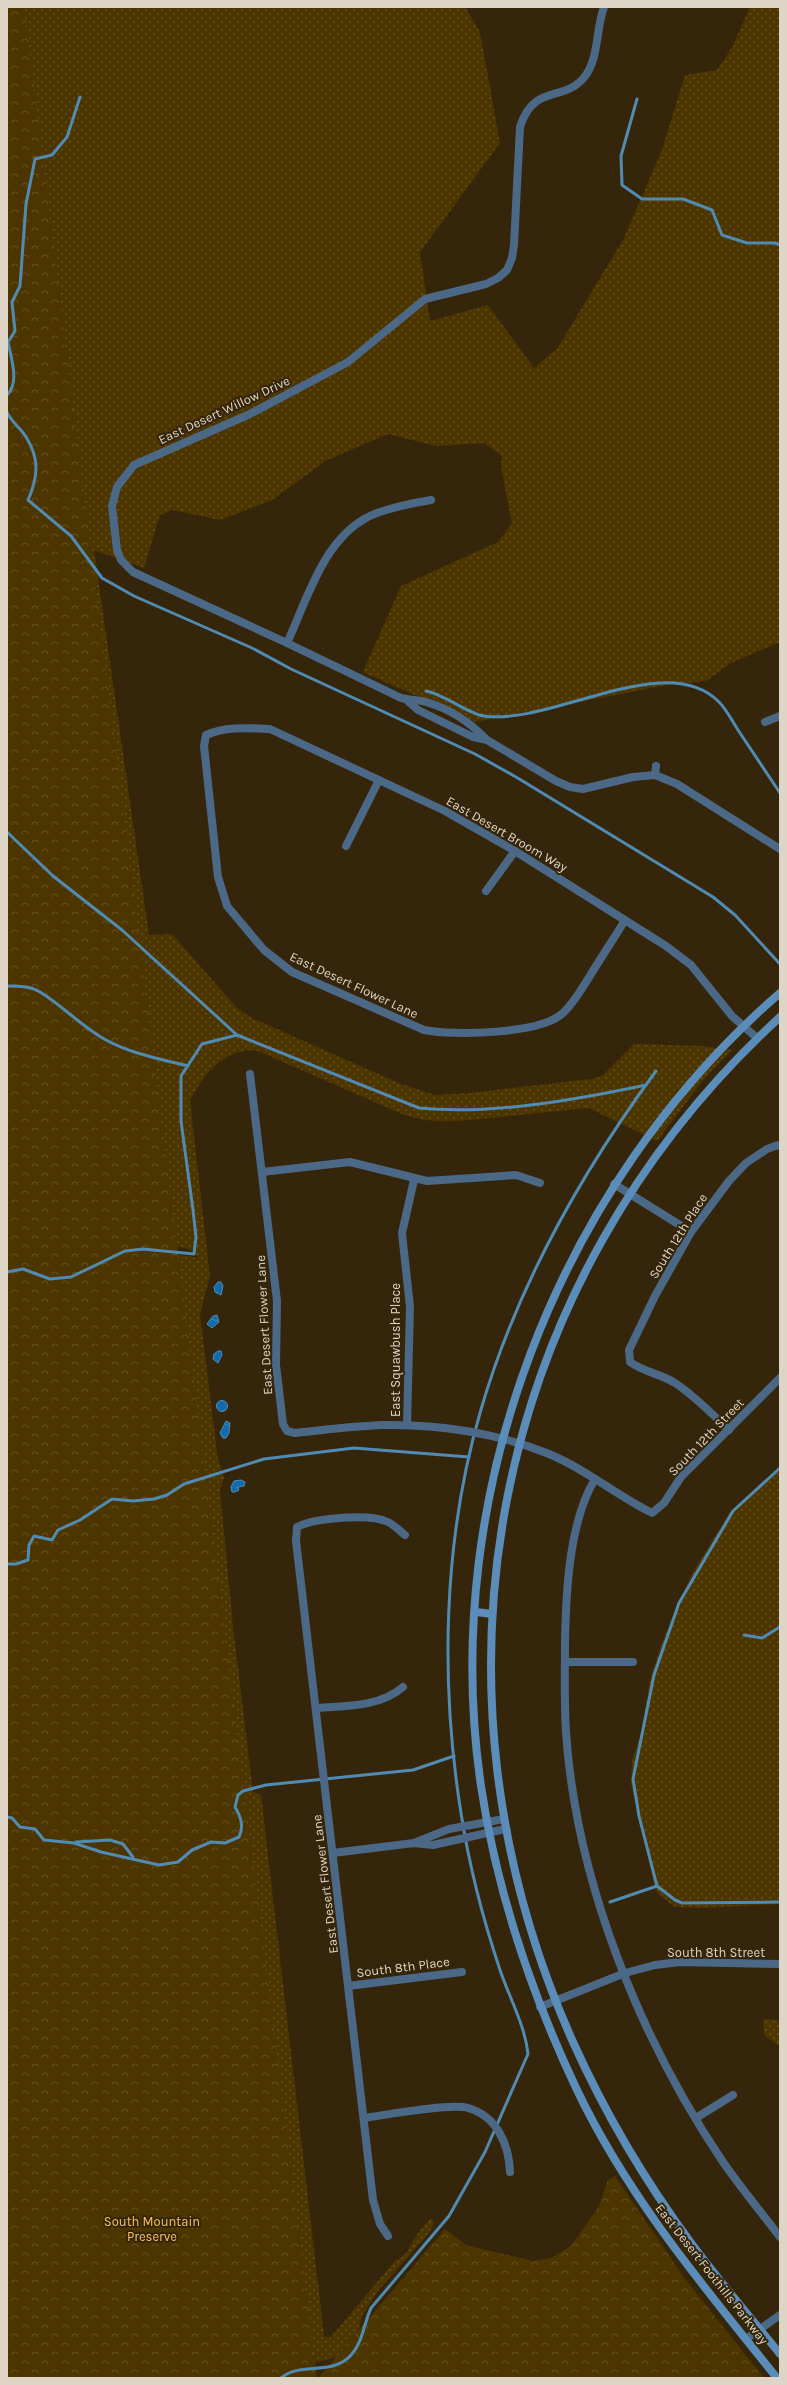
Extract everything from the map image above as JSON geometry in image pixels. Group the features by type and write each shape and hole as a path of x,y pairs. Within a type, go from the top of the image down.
{"street":[{"name":"East Desert Willow Drive","path":"487,740 473,737 418,710 408,701 133,572 121,560 117,550 113,527 112,506 117,487 134,465 250,414 348,362 425,299 486,284 498,278 507,270 512,258 514,245 520,127 524,114 545,95 566,91 577,84 585,75 591,65 604,7"},
{"path":"287,643 324,561 337,544 356,525 376,514 431,500"},
{"name":"East Desert Willow Drive","path":"408,701 425,701 461,717 469,722 487,740 556,781 570,787 583,789 633,777 655,775 678,784 779,850"},
{"path":"765,722 780,716"},
{"name":"East Desert Broom Way","path":"206,736 217,730 240,728 270,729 445,811 515,851 666,946 691,966 742,1026 757,1038"},
{"name":"East Desert Flower Lane","path":"206,736 204,746 221,892 227,906 264,950 279,964 292,972 424,1030 444,1034 468,1033 548,1023 563,1013 576,997 625,920"},
{"path":"655,775 656,766"},
{"path":"346,846 379,780"},
{"path":"486,891 515,851"},
{"name":"East Desert Foothills Parkway","path":"777,2378 667,2240 631,2185 579,2093 540,2007 510,1920 489,1833 476,1732 474,1694 476,1612 481,1547 489,1494 522,1378 548,1308 588,1229 614,1184 674,1103 742,1026 780,993"},
{"name":"East Desert Foothills Parkway","path":"780,1017 757,1038 690,1111 629,1193 590,1262 566,1311 543,1369 520,1444 499,1546 492,1614 491,1689 493,1736 505,1829 527,1918 556,2001 593,2084 635,2159 693,2246 780,2354"},
{"name":"East Desert Flower Lane","path":"250,1074 277,1301 276,1365 284,1424 287,1430 295,1433 356,1426 407,1425"},
{"name":"South 12th Place","path":"729,1430 698,1401 674,1383 630,1362 629,1350 655,1296 692,1232 728,1181 746,1163 767,1149 779,1146"},
{"path":"262,1172 350,1162 361,1163 414,1180 439,1181 516,1175 540,1182"},
{"name":"East Squawbush Place","path":"407,1425 410,1307 402,1233 414,1180"},
{"path":"614,1184 692,1232"},
{"name":"South 12th Street","path":"595,1479 652,1513 664,1503 681,1477 780,1378"},
{"path":"407,1425 462,1431 504,1439 550,1454 595,1479 582,1503 568,1579 565,1662 566,1733 582,1832 597,1893 625,1973 668,2068 723,2162 780,2237"},
{"name":"East Desert Flower Lane","path":"388,2236 376,2214 373,2200 296,1541 297,1527 306,1523 364,1517 388,1522 405,1535"},
{"path":"476,1612 492,1614"},
{"path":"565,1662 632,1662"},
{"path":"316,1708 380,1701 393,1696 403,1687"},
{"path":"414,1843 445,1831 504,1819"},
{"path":"333,1853 414,1843 433,1845 505,1829"},
{"path":"443,1843 445,1831"},
{"name":"South 8th Street","path":"540,2007 625,1973 654,1965 680,1962 780,1964"},
{"name":"South 8th Place","path":"348,1986 462,1972"},
{"path":"696,2118 734,2095"},
{"path":"364,2118 467,2107 491,2119 502,2138 509,2158 510,2172"},
{"path":"746,2339 780,2315"}],"green space":[{"path":"7,7 465,7 480,32 500,143 420,252 430,321 488,305 534,368 557,349 623,240 662,150 685,75 717,70 733,46 750,7 780,7 780,642 731,663 706,681 667,685 475,722 363,672 401,586 498,542 512,523 501,467 502,456 484,443 436,446 388,434 327,460 272,500 220,520 172,510 160,515 144,568 94,550 149,935 172,934 237,1008 252,1018 401,1084 435,1095 470,1093 591,1079 602,1076 634,1044 702,1046 732,1050 704,1079 657,1141 589,1108 459,1121 423,1120 402,1114 258,1051 236,1053 216,1064 208,1072 190,1101 210,1276 200,1314 218,1459 224,1478 220,1490 233,1627 253,1792 261,1795 324,2336 330,2338 395,2261 405,2254 418,2233 431,2218 434,2223 429,2233 377,2292 362,2316 355,2343 342,2355 307,2365 7,2378 7,1830 132,1254 183,1255 198,1258 191,1250 163,1242"},
{"name":"South Mountain Preserve","path":"7,7 24,7 317,2378 7,2378"},
{"path":"780,1468 780,1904 705,1908 675,1907 659,1895 654,1885 631,1784 632,1761 641,1734 650,1680 662,1642 693,1572 730,1512"},
{"path":"763,2019 780,2020 780,2047 764,2035"},
{"path":"615,2176 683,2276 764,2378 318,2378 445,2229 466,2245 533,2261 551,2258 571,2246 599,2206 608,2180"}],"water":[{"path":"218,1282 221,1282 223,1286 221,1295 215,1292 214,1287"},
{"path":"217,1315 219,1322 212,1328 207,1324 213,1316"},
{"path":"221,1351 222,1355 218,1363 213,1359 214,1354"},
{"path":"220,1401 224,1401 226,1402 226,1410 220,1411 217,1408 217,1404"},
{"path":"226,1421 230,1423 229,1433 226,1438 223,1438 220,1433"},
{"path":"241,1480 245,1482 244,1486 238,1487 239,1490 232,1492 231,1487 234,1481"}],"waterway":[{"path":"7,395 11,390 14,377 8,342 15,331 12,302 20,286 26,204 35,159 52,155 67,137 80,97"},
{"path":"637,99 621,156 622,185 642,199 683,199 712,210 722,235 747,243 775,243 780,245"},
{"path":"7,412 24,434 34,453 36,468 34,484 28,500 71,536 102,578 134,596 252,648 291,669 475,754 516,777 713,897 735,915 779,963"},
{"path":"426,691 441,696 478,715 511,716 542,710 607,692 639,685 669,683 696,688 722,705 780,793"},
{"path":"7,832 53,876 122,930 237,1035 419,1108 447,1110 504,1108 562,1101 646,1085"},
{"path":"7,986 28,987 40,992 97,1035 116,1045 146,1056 188,1066"},
{"path":"7,1272 23,1269 50,1279 71,1277 125,1251 143,1249 194,1254 196,1237 181,1121 181,1076 202,1044 237,1035"},
{"path":"281,2378 298,2370 336,2365 344,2361 356,2349 371,2308 449,2216 485,2152 528,2054 524,2032 500,1970 477,1892 464,1833 454,1763 448,1663 452,1561 458,1511 480,1413 495,1367 531,1278 553,1234 602,1150 656,1071"},
{"path":"7,1564 16,1564 28,1560 29,1545 34,1536 52,1540 58,1530 80,1520 112,1499 133,1501 154,1499 167,1495 184,1484 264,1459 354,1448 469,1457"},
{"path":"610,1902 657,1886 639,1816 633,1779 654,1675 679,1603 733,1511 780,1468"},
{"path":"744,1635 762,1638 780,1627"},
{"path":"7,1817 12,1818 20,1827 35,1829 44,1840 74,1843 101,1852 159,1865 178,1862 192,1850 211,1842 225,1843 239,1837 241,1833 241,1822 235,1807 238,1795 243,1791 266,1785 413,1770 454,1756"},
{"path":"76,1842 110,1840 123,1844 133,1857"},
{"path":"657,1886 675,1900 682,1903 780,1902"}]}
